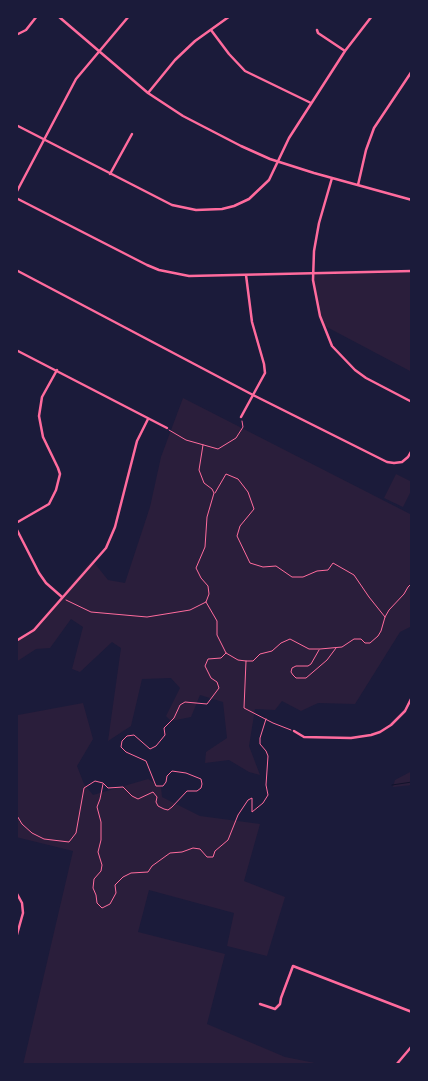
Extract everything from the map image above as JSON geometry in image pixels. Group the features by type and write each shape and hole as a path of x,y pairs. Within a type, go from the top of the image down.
{"street":[{"path":"16,35 26,30 37,16"},
{"path":"58,16 148,93 184,116 240,146 278,162 412,200"},
{"path":"16,193 76,79 129,16"},
{"path":"148,93 188,47 230,16"},
{"path":"16,125 172,205 196,210 222,209 234,206 249,199 269,180 288,138 345,51 372,16"},
{"path":"211,30 245,71 311,103"},
{"path":"316,30 345,51"},
{"path":"358,185 366,150 374,128 412,71"},
{"path":"110,174 132,134"},
{"path":"332,178 317,230 313,272 316,303 327,337 332,346 355,370 366,378 412,402"},
{"path":"16,198 147,265 159,270 189,276 412,271"},
{"path":"16,270 387,462 402,462 412,450"},
{"path":"242,417 265,373 252,322 246,275"},
{"path":"16,350 167,428"},
{"path":"16,523 49,504 59,482 58,468 43,437 39,416 42,397 57,370"},
{"path":"16,642 34,630 106,548 115,527 137,441 148,419"},
{"path":"16,528 39,573 46,583 62,597"},
{"path":"294,731 304,737 351,738 371,735 392,725 405,711 412,697"},
{"path":"16,892 22,903 23,913 16,938"},
{"path":"260,1004 275,1009 280,1004 293,966 412,1012"},
{"path":"396,1065 412,1046"}],"path":[{"path":"167,428 186,440 218,449 236,438 243,427 242,417"},
{"path":"203,445 199,470 204,482 214,493"},
{"path":"62,597 91,612 147,617 190,610 206,602 209,594 208,586 196,568 205,547 207,517 214,493 226,474 238,479 248,492 254,509 240,526 238,536 250,563 263,567 276,566 292,577 303,577 317,571 328,570 333,562 354,575 385,617"},
{"path":"206,602 216,621 218,635 226,653 238,660 253,661 260,654 272,651 290,639 309,649 320,650 342,647 354,639 360,639 365,643 373,640 381,630 385,617 412,583"},
{"path":"320,650 308,666 292,668 293,676 296,678 306,678 327,660 336,648"},
{"path":"16,814 22,824 32,833 44,839 69,842 76,833 84,788 95,781 103,783 108,788 123,787 138,799 153,792 157,797 156,802 158,806 168,810 187,791 200,788 202,784 201,779 186,773 172,771 167,776 163,786 156,786 146,761 126,752 121,747 122,741 128,736 134,735 150,749 156,746 165,735 164,728 174,718 180,705 185,702 206,704 211,700 219,688 217,682 211,678 205,666 208,659 221,658 226,653"},
{"path":"246,661 247,678 244,708 294,731"},
{"path":"103,783 97,807 101,822 101,840 98,852 102,866 101,871 94,879 93,888 97,903 102,908 110,904 116,893 114,886 123,877 131,873 148,872 152,866 170,853 182,852 193,848 200,849 207,857 212,857 215,851 228,840 238,815 248,800 252,798 252,812 262,803 268,796 266,785 268,756 266,750 260,744 266,719"}],"shaded area":[{"path":"412,271 412,368 410,371 323,325 316,303 313,272"},
{"path":"183,398 412,515 412,626 400,632 355,704 318,703 301,711 282,701 275,710 255,709 249,746 260,775 249,772 229,760 205,763 206,752 227,738 223,702 200,695 191,717 171,721 166,716 180,688 171,678 142,679 131,726 108,741 121,648 112,642 80,672 72,669 83,627 71,619 50,648 36,649 16,662 16,638 28,635 92,560 108,580 125,583 150,507 161,457"},
{"path":"396,474 412,482 412,489 403,507 384,498"},
{"path":"83,703 93,739 77,766 84,784 93,795 148,779 161,787 162,797 200,816 260,824 244,881 285,897 267,956 227,946 234,913 149,890 138,932 225,954 207,1024 285,1057 325,1065 23,1065 73,851 16,837 16,714"},
{"path":"412,771 412,785 393,787 395,780"}],"waterway":[{"path":"392,785 412,782"}]}
